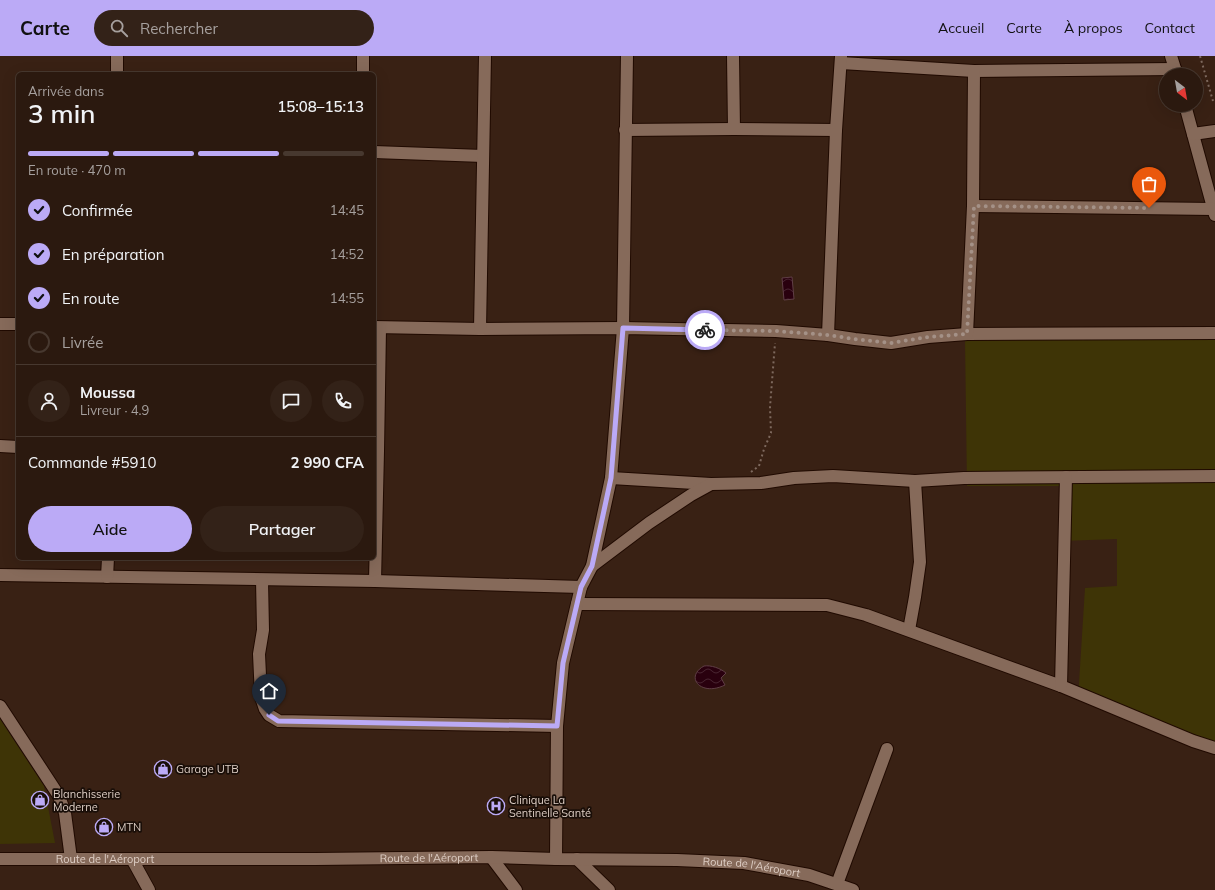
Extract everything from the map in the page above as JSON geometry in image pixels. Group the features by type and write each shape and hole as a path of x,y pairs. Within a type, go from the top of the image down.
{"street":[{"path":"116,72 117,56"},
{"path":"363,56 363,72"},
{"path":"480,329 485,56"},
{"path":"556,859 557,726 563,663 581,587 592,566 611,478 623,328 627,56"},
{"path":"733,56 734,128"},
{"path":"1171,56 1175,68"},
{"path":"828,335 836,130 841,59 974,71 1159,72"},
{"path":"967,334 974,206 974,71"},
{"path":"974,206 1214,212 1187,112"},
{"path":"625,130 734,128 836,130"},
{"path":"1193,134 1215,131"},
{"path":"376,152 483,156"},
{"path":"0,324 16,324"},
{"path":"376,451 377,328 623,328 776,331 828,335 891,343 928,337 967,334 1215,333"},
{"path":"0,446 16,447"},
{"path":"611,478 711,484 761,483 794,478 833,476 915,481 964,478 1215,476"},
{"path":"1061,686 1066,477"},
{"path":"908,630 920,562 915,481"},
{"path":"592,566 649,523 691,495 711,484"},
{"path":"108,560 108,577"},
{"path":"375,560 375,581"},
{"path":"0,575 375,581 581,587"},
{"path":"262,580 263,630 259,654 261,696 265,709 269,715 278,721 557,726"},
{"path":"577,604 826,605 866,614 1061,686 1193,741 1215,748"},
{"path":"0,706 60,796 65,813 71,859"},
{"path":"837,884 887,749"},
{"path":"491,857 513,889"},
{"name":"Route de l'Aéroport","path":"0,859 316,859 491,857 677,860 744,863 809,875 853,890"},
{"path":"132,859 149,890"},
{"path":"577,859 609,890"}],"path":[{"path":"1200,56 1213,101"},
{"path":"750,472 759,466 770,433 770,407 776,331"}],"shaded area":[{"path":"965,339 1215,339 1215,751 1078,699 1085,588 1117,586 1117,539 1062,541 1063,486 967,486"},
{"path":"0,719 44,786 55,843 0,844"}],"water":[{"path":"792,277 794,299 784,300 782,278"},
{"path":"704,666 715,667 726,673 721,678 725,685 709,689 698,684 695,675 698,670"}],"way so far":[{"path":"705,330 776,331 828,335 891,343 928,337 967,334 974,206 1149,208"}],"place":[{"name":"Garage UTB","path":"163,769"},
{"name":"Blanchisserie Moderne","path":"40,800"},
{"name":"Clinique La Sentinelle Santé","path":"496,806"},
{"name":"MTN","path":"104,827"}],"route":[{"path":"269,715 278,721 557,726 563,663 581,587 592,566 611,478 623,328 705,330"}]}
